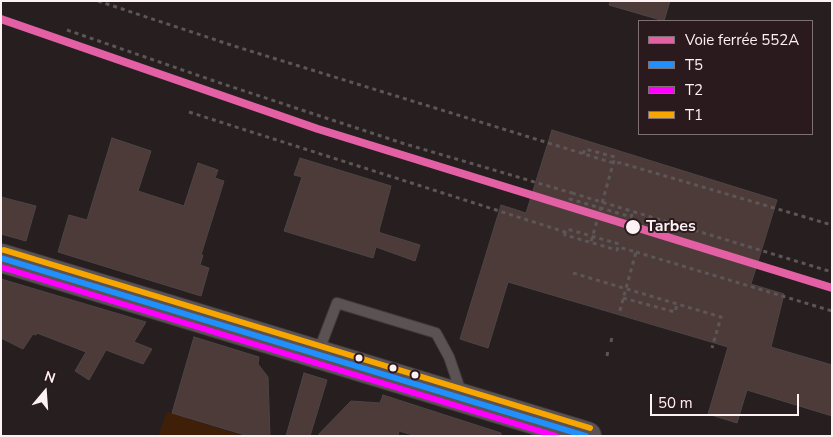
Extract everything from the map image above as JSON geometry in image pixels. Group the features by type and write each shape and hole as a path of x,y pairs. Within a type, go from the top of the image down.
{"main road":[{"path":"1,258 588,436"}],"lane":[{"path":"318,354 337,302 436,333 449,357 463,398"}],"path":[{"path":"98,1 234,46 583,154 832,225"},
{"path":"67,30 384,137 832,272"},
{"path":"189,112 565,232 565,235 617,250 618,247 636,252 832,311"},
{"path":"583,154 585,149 615,157 591,242"},
{"path":"572,193 570,199 632,217 633,211"},
{"path":"565,232 567,229 619,244 618,247"},
{"path":"619,314 636,252"},
{"path":"573,272 721,317 712,348"},
{"path":"623,298 675,312 677,304"},
{"path":"611,342 612,337"},
{"path":"606,356 608,350"}],"shaded area":[{"path":"167,412 172,413 243,436 158,436"}],"building":[{"path":"610,1 670,1 664,20 609,5"},
{"path":"552,130 777,200 751,284 784,294 771,347 832,365 832,416 747,390 737,423 708,414 728,347 508,282 488,348 460,339 501,205 526,213"},
{"path":"112,138 151,151 138,191 184,206 198,163 218,170 215,178 224,181 201,255 203,255 200,265 209,268 201,296 58,252 69,215 87,220"},
{"path":"300,158 391,186 379,231 420,245 415,261 376,247 373,258 284,231 302,177 294,175"},
{"path":"1,197 36,206 26,241 1,234"},
{"path":"1,279 146,322 134,342 152,349 143,364 106,350 89,380 75,371 86,352 37,333 36,335 33,334 23,349 1,338"},
{"path":"194,337 259,357 258,364 268,377 270,436 248,436 172,413"},
{"path":"304,373 327,380 310,436 286,436"},
{"path":"383,395 501,433 501,436 416,436 399,431 398,436 317,436 351,401 380,403"}],"rail line":[{"name":"552A","path":"1,19 318,129 832,288"}],"transit line":[{"name":"T1","path":"4,250 590,428"},
{"name":"T5","path":"1,258 586,436"},
{"name":"T2","path":"1,267 556,436"}],"place":[{"name":"Tarbes","path":"633,227"}]}
